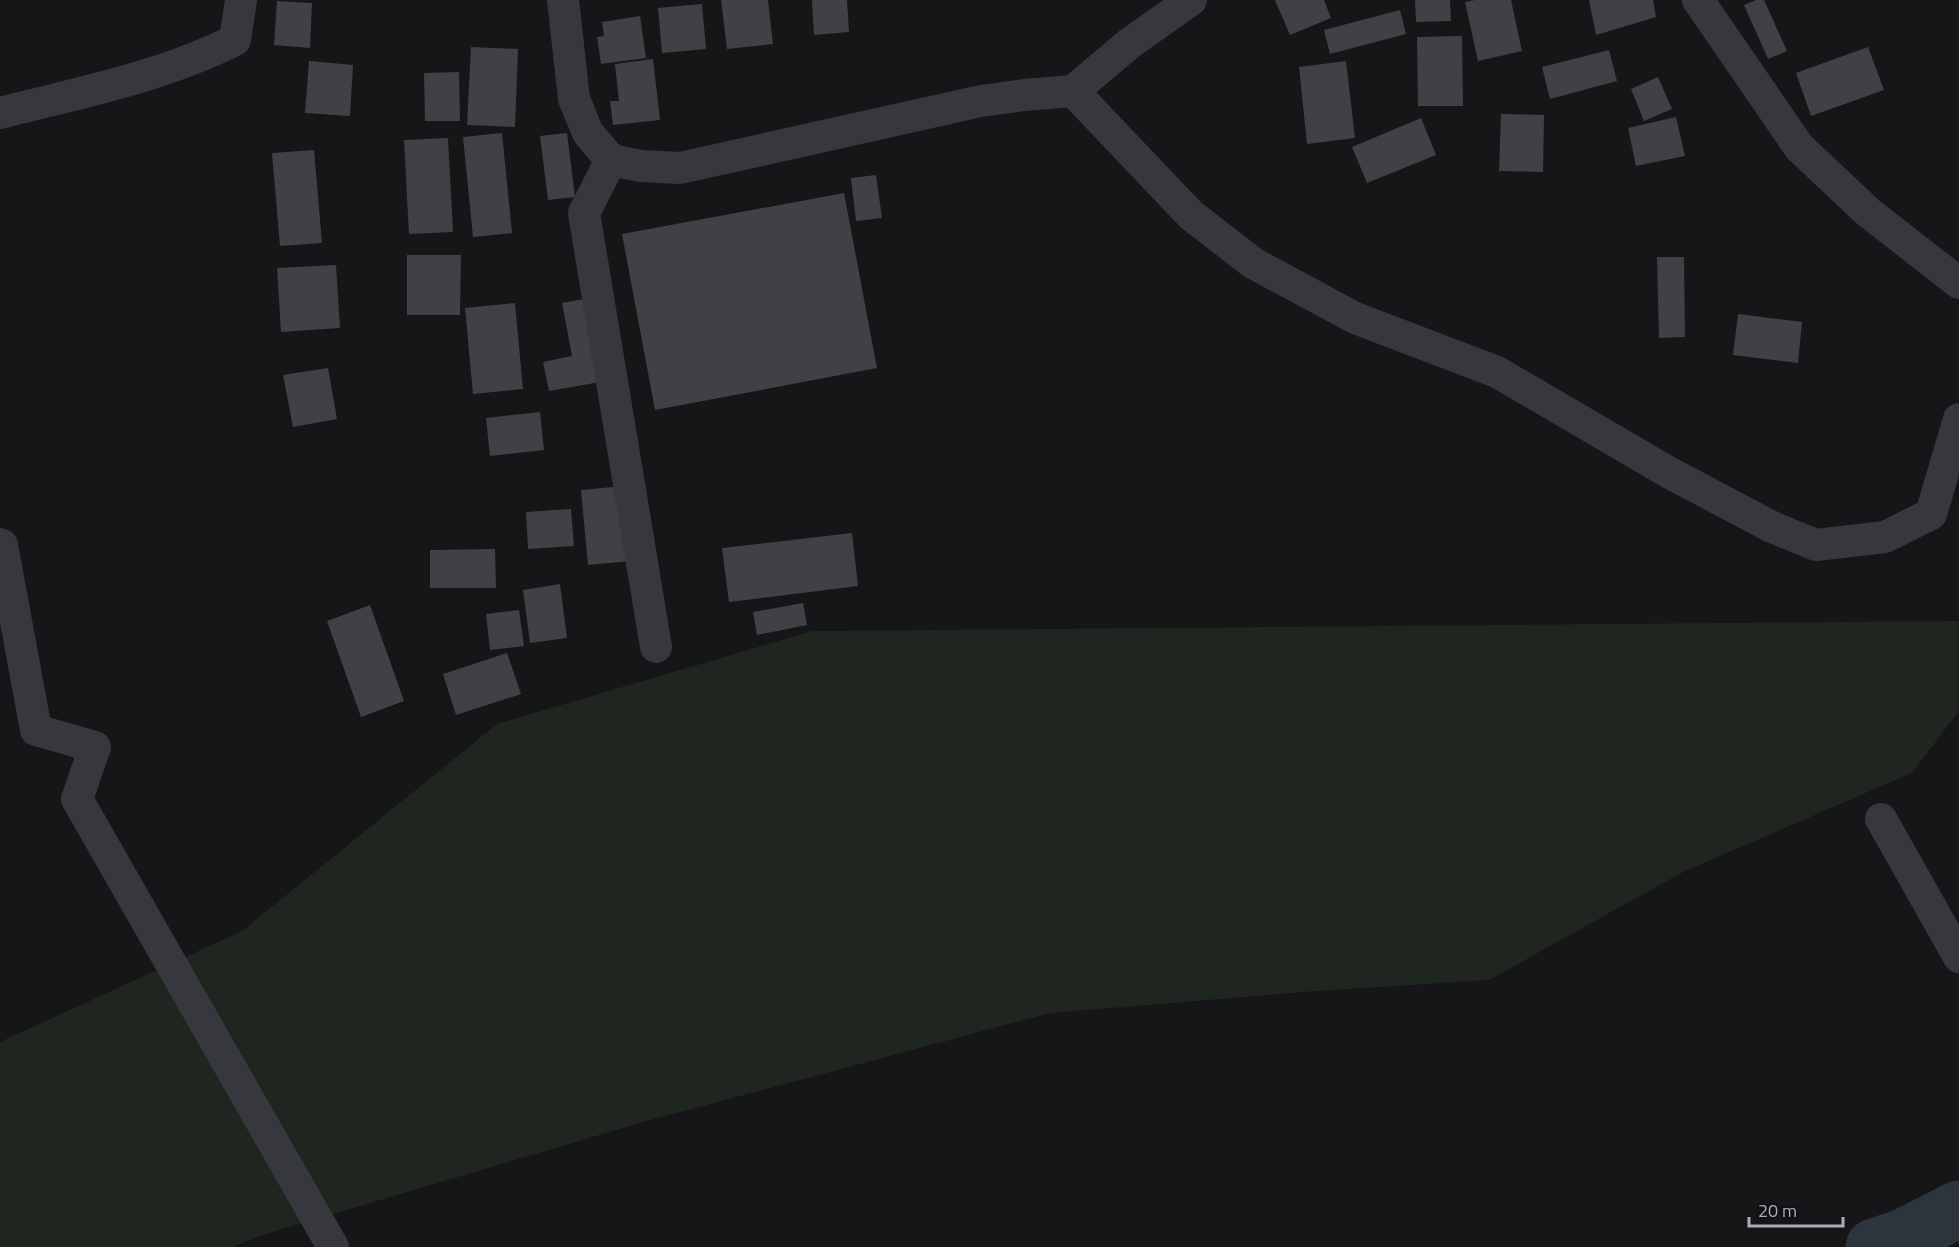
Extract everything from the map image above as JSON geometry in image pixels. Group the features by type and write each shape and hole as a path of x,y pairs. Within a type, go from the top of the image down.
{"street":[{"path":"0,113 132,79 212,52 235,40 241,0"},
{"path":"562,0 574,99 588,133 611,159 641,166 680,168 981,101 1073,91 1130,43 1191,0"},
{"path":"1698,0 1799,147 1868,212 1959,283"},
{"path":"1073,91 1191,215 1253,263 1355,318 1497,372 1668,472 1772,527 1816,544 1885,537 1931,514 1959,419"},
{"path":"611,159 584,213 656,647"},
{"path":"0,544 2,544 36,730 95,747 77,799 333,1247"},
{"path":"1881,819 1959,957"}],"shaded area":[{"path":"1959,621 1959,711 1912,773 1685,871 1489,980 1316,991 1050,1013 643,1122 259,1236 233,1247 0,1247 0,1042 242,931 497,724 812,631"}],"building":[{"path":"721,0 768,0 773,44 727,49"},
{"path":"812,0 847,0 849,32 814,35"},
{"path":"1275,0 1324,0 1331,18 1290,35"},
{"path":"1415,0 1450,0 1451,21 1416,22"},
{"path":"1511,0 1522,51 1478,61 1465,2"},
{"path":"1589,0 1653,0 1656,17 1596,35"},
{"path":"1756,0 1764,0 1787,51 1768,59 1744,5"},
{"path":"277,1 312,3 310,48 274,45"},
{"path":"702,4 706,49 662,53 658,8"},
{"path":"1400,10 1406,34 1330,54 1324,30"},
{"path":"640,16 646,58 601,64 597,37 604,36 602,22"},
{"path":"1462,36 1463,106 1418,106 1417,37"},
{"path":"471,47 518,49 515,127 467,125"},
{"path":"1868,47 1884,90 1811,116 1796,73"},
{"path":"1609,50 1617,81 1550,99 1542,67"},
{"path":"653,59 660,120 613,125 610,101 619,101 615,64"},
{"path":"309,61 353,65 350,116 305,113"},
{"path":"1346,61 1355,138 1307,144 1299,67"},
{"path":"459,72 460,121 425,121 424,73"},
{"path":"1658,77 1672,109 1644,121 1631,89"},
{"path":"1501,114 1544,115 1543,172 1499,171"},
{"path":"1676,117 1685,156 1636,166 1628,128"},
{"path":"1421,118 1436,155 1367,183 1352,147"},
{"path":"502,133 512,233 473,237 463,137"},
{"path":"567,133 575,197 548,200 540,136"},
{"path":"448,138 453,232 409,234 404,140"},
{"path":"314,150 322,243 280,246 272,153"},
{"path":"876,175 882,218 856,221 851,178"},
{"path":"844,193 877,368 655,410 622,234"},
{"path":"407,255 461,255 460,315 407,315"},
{"path":"1657,257 1684,257 1685,337 1659,338"},
{"path":"336,265 340,328 281,332 277,268"},
{"path":"590,298 606,381 549,391 543,362 572,356 562,303"},
{"path":"515,303 523,389 473,394 465,308"},
{"path":"1738,314 1802,322 1798,363 1733,355"},
{"path":"328,368 337,419 293,427 283,375"},
{"path":"540,412 544,450 490,456 486,418"},
{"path":"624,486 631,561 588,565 581,490"},
{"path":"571,509 574,546 528,549 526,512"},
{"path":"852,533 858,586 729,602 722,548"},
{"path":"495,549 496,588 430,588 430,550"},
{"path":"560,584 567,638 530,643 523,590"},
{"path":"803,603 807,625 757,635 753,612"},
{"path":"370,605 404,701 361,717 327,621"},
{"path":"519,610 524,646 490,650 486,614"},
{"path":"507,653 521,694 456,715 443,674"}],"waterway":[{"path":"1874,1247 1904,1237 1959,1209"}]}
